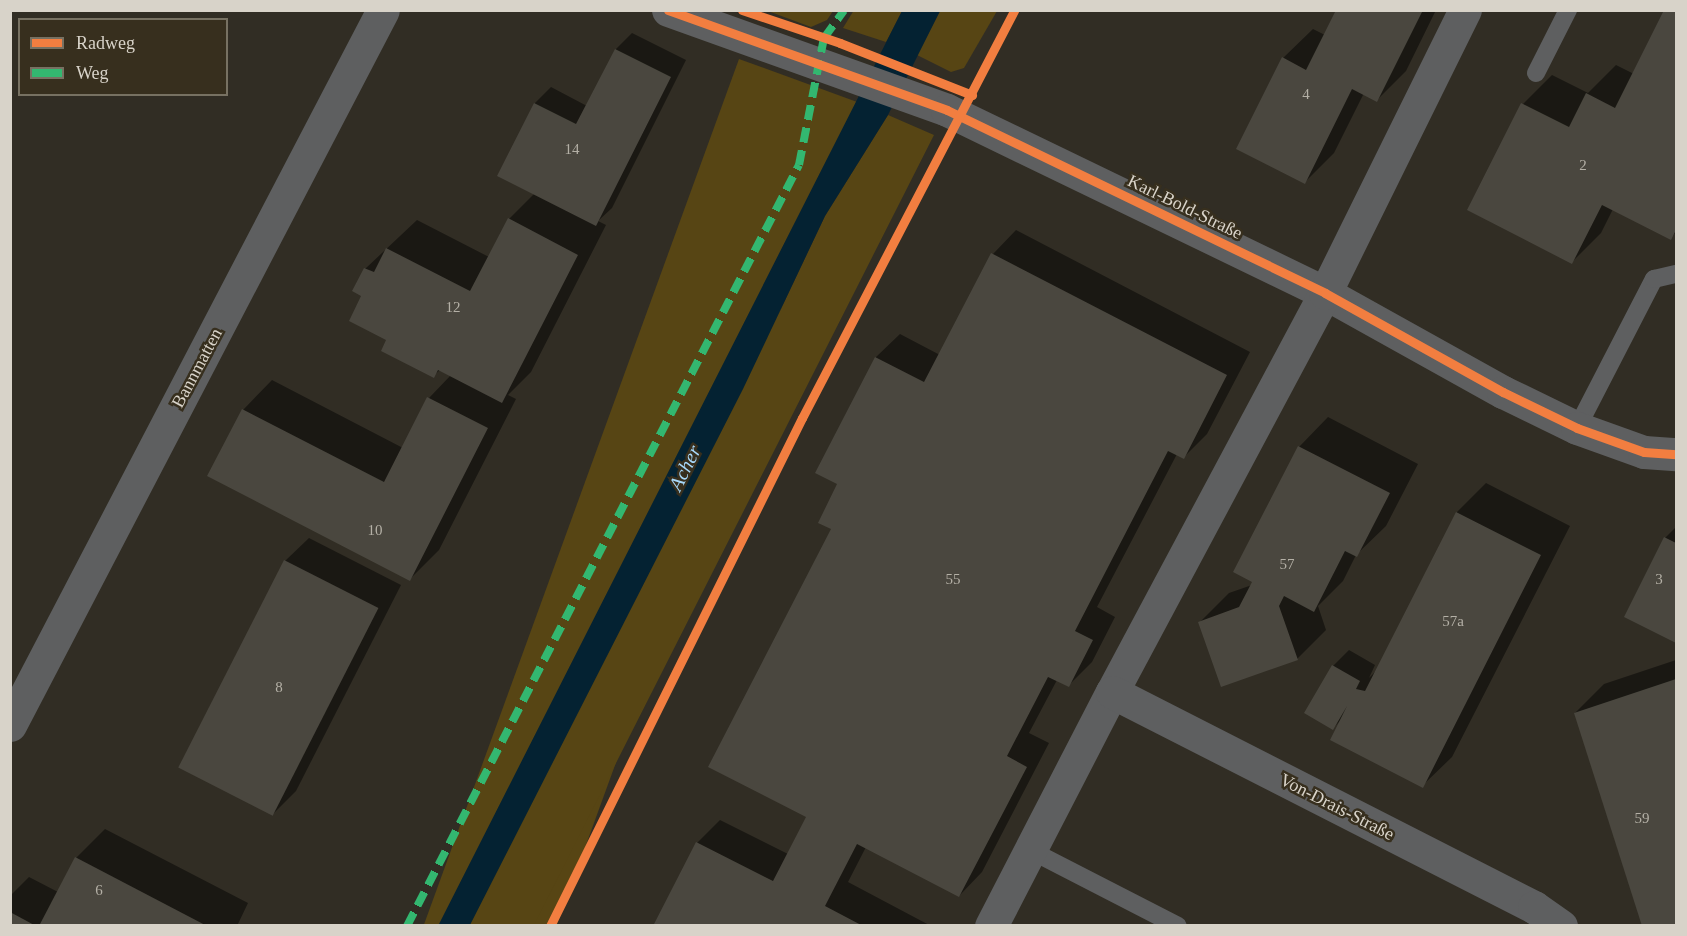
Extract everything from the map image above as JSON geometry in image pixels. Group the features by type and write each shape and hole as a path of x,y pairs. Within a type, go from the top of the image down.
{"street":[{"name":"Bannmatten","path":"10,725 383,10"},
{"name":"Karl-Bold-Straße","path":"668,10 820,62 947,110 1325,292 1503,392 1577,428 1644,452 1677,454"},
{"path":"991,926 1112,692 1325,292 1464,10"},
{"name":"Von-Drais-Straße","path":"1112,692 1534,908 1560,926"}],"lane":[{"path":"1536,73 1568,10"},
{"path":"1577,428 1654,279 1677,274"},
{"path":"1030,850 1178,926"}],"shaded area":[{"path":"854,10 902,11 886,42 843,28"},
{"path":"768,11 833,11 827,20 811,27"},
{"path":"940,11 997,11 964,68 951,72 917,55"},
{"path":"739,59 856,102 556,926 423,926"},
{"path":"888,115 934,135 534,925 470,926 743,389 825,216"}],"water":[{"name":"Acher","path":"902,11 940,11 888,115 825,216 743,389 470,925 438,926"}],"building":[{"path":"1336,10 1423,10 1377,102 1352,89 1305,184 1236,149 1282,57 1306,70"},
{"path":"1664,10 1676,10 1676,230 1671,240 1602,205 1572,264 1467,210 1521,103 1569,127 1586,93 1615,108"},
{"path":"615,49 671,77 596,226 497,176 534,103 576,124"},
{"path":"508,218 578,255 502,403 438,370 434,378 381,351 386,340 349,321 361,296 352,291 364,268 374,272 386,248 470,291"},
{"path":"991,253 1227,375 1184,459 1168,451 1075,631 1093,640 1069,687 1048,677 1007,756 1027,767 959,897 857,844 825,906 863,926 653,926 696,842 773,881 806,817 708,767 831,529 818,523 837,484 815,473 875,357 924,382"},
{"path":"427,397 488,428 410,581 207,476 242,409 384,482"},
{"path":"1298,446 1390,493 1357,557 1345,551 1314,612 1284,596 1279,606 1298,660 1221,687 1198,622 1239,607 1252,582 1233,572"},
{"path":"1456,512 1541,555 1423,788 1330,740 1347,706 1333,730 1304,713 1332,665 1360,681 1356,689 1365,691"},
{"path":"1664,537 1676,543 1676,643 1624,617"},
{"path":"284,560 378,608 273,816 178,768"},
{"path":"1676,679 1676,926 1642,926 1574,713"},
{"path":"75,857 207,926 39,926"},
{"path":"10,912 36,926 10,926"}],"marked path":[{"path":"407,926 799,165 824,38 844,10"}],"cycle path":[{"path":"668,10 947,110 1325,293 1503,392 1577,428 1644,452 1676,454"},
{"path":"742,10 840,43 972,95"},
{"path":"550,926 802,418 1014,10"}]}
